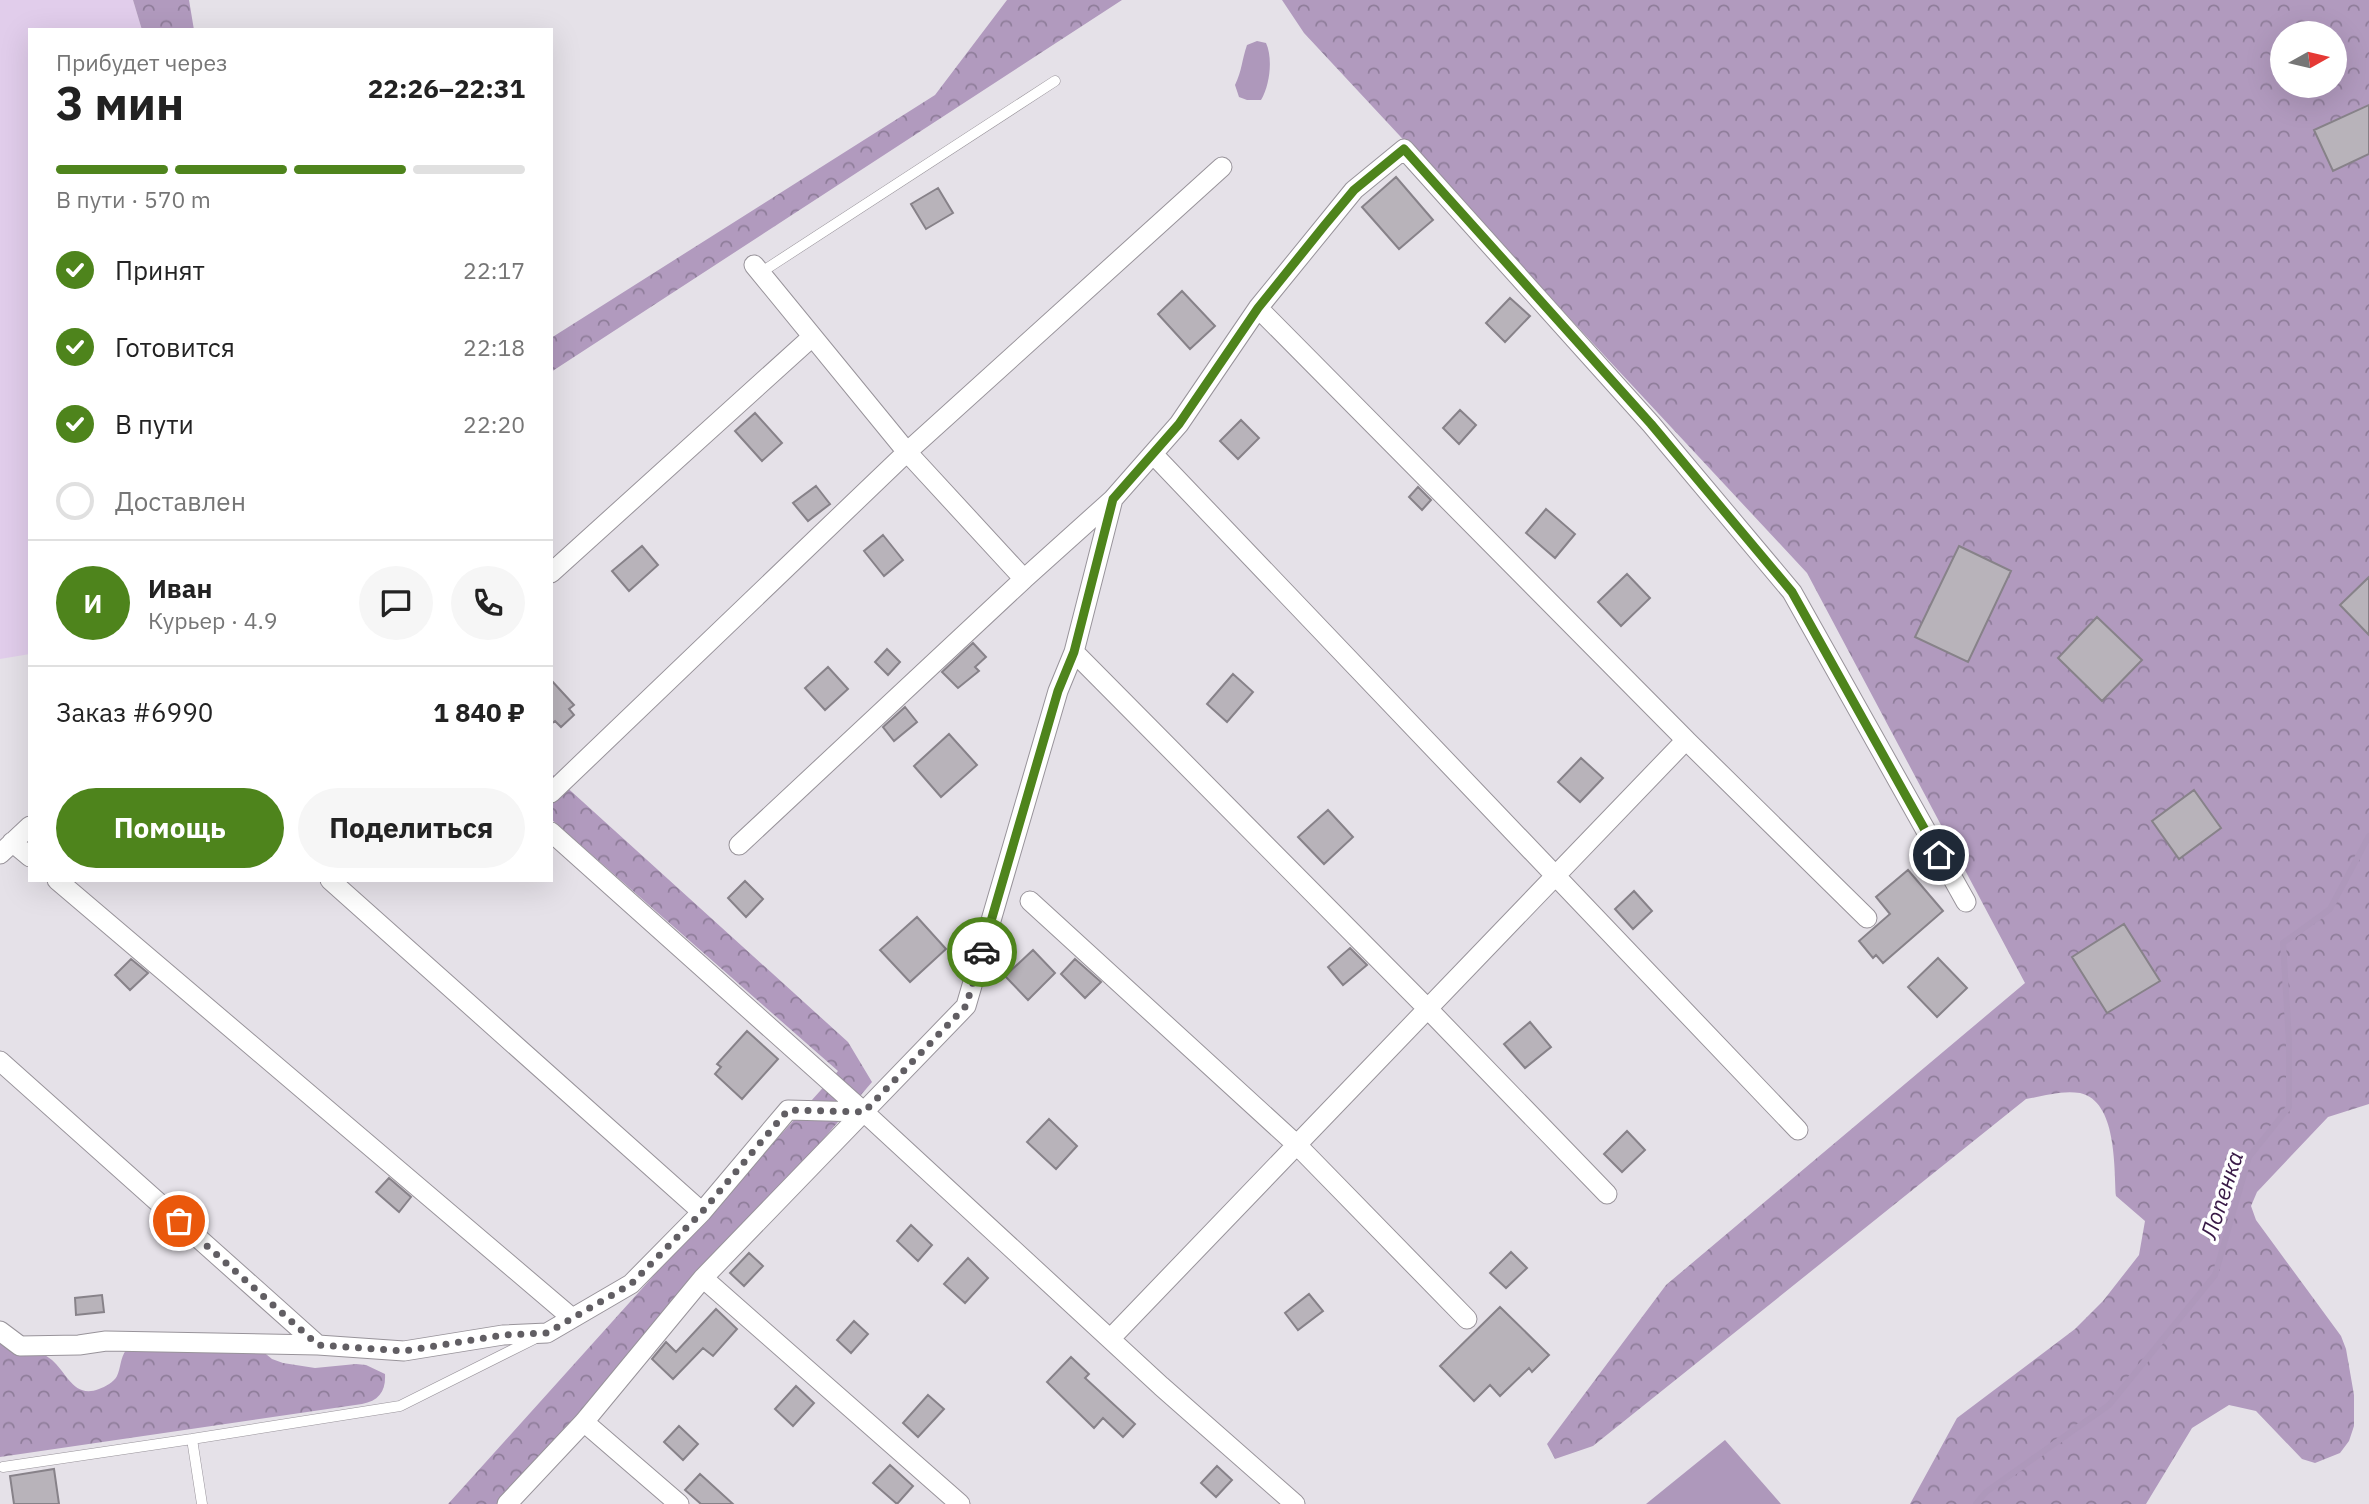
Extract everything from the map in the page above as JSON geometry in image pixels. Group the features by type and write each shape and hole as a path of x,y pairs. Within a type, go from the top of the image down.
{"street":[{"path":"738,845 1113,499 1179,424 1258,308 1354,190 1404,149 1651,424 1792,592 1966,902"},
{"path":"553,791 907,452 1222,167"},
{"path":"757,269 907,452 1024,579"},
{"path":"1258,308 1686,740 1867,918"},
{"path":"553,571 812,337"},
{"path":"1153,454 1798,1130"},
{"path":"507,1504 584,1422 703,1278 966,1006 1058,691 1074,652 1113,499"},
{"path":"1074,652 1607,1194"},
{"path":"1110,1339 1686,740"},
{"path":"28,828 6,848 28,856"},
{"path":"553,834 1296,1504"},
{"path":"59,882 572,1318"},
{"path":"332,882 702,1212"},
{"path":"1030,901 1297,1145 1467,1319"},
{"path":"0,1062 318,1345"},
{"path":"3,1337 20,1346 79,1345 106,1341 318,1345 404,1351 503,1335 547,1333 631,1284 702,1212 788,1110 864,1112"},
{"path":"703,1278 960,1504"},
{"path":"584,1422 679,1504"}],"lane":[{"path":"757,269 1055,81"},
{"path":"3,1467 400,1406 547,1333"},
{"path":"192,1439 202,1504"}],"shaded area":[{"path":"0,0 133,0 141,28 28,28 28,654 0,659"},
{"path":"1257,41 1266,43 1268,49 1268,79 1261,100 1247,100 1239,97 1235,85 1247,45"},
{"path":"1725,1440 1781,1504 1646,1504"}],"green space":[{"path":"133,0 189,0 194,28 141,28"},
{"path":"1007,0 1122,0 553,371 553,337 935,95"},
{"path":"1282,0 2369,0 2369,1104 2328,1117 2257,1192 2251,1206 2256,1220 2341,1336 2346,1349 2354,1395 2354,1426 2349,1441 2340,1453 2315,1463 2302,1459 2256,1411 2229,1405 2192,1428 2146,1504 1910,1504 1957,1418 2075,1329 2103,1301 2139,1255 2145,1221 2116,1196 2113,1153 2107,1121 2101,1108 2092,1099 2080,1093 2066,1092 2026,1099 1593,1446 1555,1459 1547,1444 1666,1285 2025,983 1807,573 1304,33"},
{"path":"553,775 848,1042 872,1082 513,1504 448,1504 838,1071 553,821"},
{"path":"0,1339 47,1356 83,1391 99,1389 114,1380 126,1350 256,1346 272,1359 283,1363 315,1368 366,1365 385,1374 385,1380 383,1390 377,1398 368,1403 0,1457"}],"building":[{"path":"2369,105 2369,154 2333,171 2314,130"},
{"path":"1396,177 1433,220 1399,249 1362,207"},
{"path":"938,188 953,213 926,229 911,204"},
{"path":"1182,291 1215,326 1190,349 1158,314"},
{"path":"1510,298 1530,316 1505,342 1486,323"},
{"path":"1460,410 1476,425 1459,444 1443,428"},
{"path":"755,413 782,443 762,461 735,431"},
{"path":"1241,420 1259,438 1238,459 1220,441"},
{"path":"816,486 830,504 808,521 793,503"},
{"path":"1418,487 1431,500 1422,510 1409,497"},
{"path":"1546,509 1575,534 1555,558 1526,533"},
{"path":"883,535 903,560 884,576 864,551"},
{"path":"642,546 658,565 629,591 612,571"},
{"path":"1959,546 2011,571 1968,662 1915,637"},
{"path":"1627,574 1650,598 1621,626 1598,602"},
{"path":"2369,577 2369,635 2340,605"},
{"path":"2097,617 2142,660 2102,701 2058,658"},
{"path":"973,643 986,657 975,667 979,671 958,688 942,672"},
{"path":"887,649 900,662 888,675 875,662"},
{"path":"828,667 848,689 825,710 805,688"},
{"path":"1233,674 1253,692 1227,722 1207,704"},
{"path":"553,682 574,705 569,709 574,715 561,727 555,721 553,722"},
{"path":"905,707 917,722 894,741 883,727"},
{"path":"949,734 977,765 941,797 914,766"},
{"path":"1581,758 1603,778 1580,802 1558,782"},
{"path":"2194,790 2221,828 2179,859 2152,821"},
{"path":"1328,810 1353,837 1324,864 1298,837"},
{"path":"1908,870 1943,911 1883,963 1876,955 1873,958 1859,941 1890,914 1876,897"},
{"path":"745,881 763,899 746,917 728,898"},
{"path":"1634,891 1652,911 1633,929 1615,909"},
{"path":"917,917 946,949 910,982 880,950"},
{"path":"2124,924 2160,981 2107,1013 2072,957"},
{"path":"1350,948 1367,965 1343,985 1328,967"},
{"path":"1033,950 1055,973 1028,1000 1005,976"},
{"path":"1938,958 1967,988 1937,1017 1908,987"},
{"path":"131,959 148,973 130,990 115,975"},
{"path":"1075,959 1101,982 1085,998 1061,974"},
{"path":"1530,1022 1551,1047 1525,1068 1504,1044"},
{"path":"747,1031 778,1059 742,1099 715,1074 721,1067 717,1064"},
{"path":"1049,1119 1077,1146 1056,1169 1027,1142"},
{"path":"1627,1131 1645,1150 1622,1172 1604,1154"},
{"path":"389,1178 411,1197 399,1212 376,1192"},
{"path":"911,1225 932,1245 918,1261 897,1241"},
{"path":"1511,1252 1527,1268 1506,1288 1490,1273"},
{"path":"749,1253 763,1266 744,1286 730,1273"},
{"path":"968,1258 988,1278 965,1303 944,1284"},
{"path":"1309,1294 1323,1311 1298,1330 1285,1313"},
{"path":"102,1295 104,1312 76,1315 75,1298"},
{"path":"1500,1307 1549,1355 1532,1372 1529,1368 1500,1396 1490,1385 1474,1401 1440,1366"},
{"path":"716,1309 737,1329 713,1356 703,1348 673,1379 652,1359 666,1342 676,1352"},
{"path":"854,1321 868,1334 851,1353 837,1340"},
{"path":"1071,1357 1089,1374 1085,1378 1135,1424 1123,1437 1103,1418 1094,1428 1047,1382"},
{"path":"796,1386 814,1403 793,1426 775,1409"},
{"path":"928,1395 944,1409 918,1437 903,1423"},
{"path":"679,1426 698,1444 683,1460 664,1442"},
{"path":"890,1465 913,1486 897,1504 873,1483"},
{"path":"1217,1466 1232,1480 1216,1497 1201,1483"},
{"path":"54,1469 59,1504 14,1504 10,1476"},
{"path":"700,1474 733,1504 701,1504 685,1490"}],"waterway":[{"name":"Лопенка","path":"1976,1504 1986,1492 2109,1405 2215,1275 2249,1157 2289,1107 2289,1041 2283,943 2330,909 2369,836"}],"way so far":[{"path":"179,1221 318,1345 404,1351 503,1335 547,1333 631,1284 702,1212 788,1110 864,1112 966,1006 982,952"}],"route":[{"path":"982,952 1058,691 1074,652 1113,499 1179,424 1258,308 1324,226 1354,190 1404,149 1651,424 1792,592 1939,855"}]}
